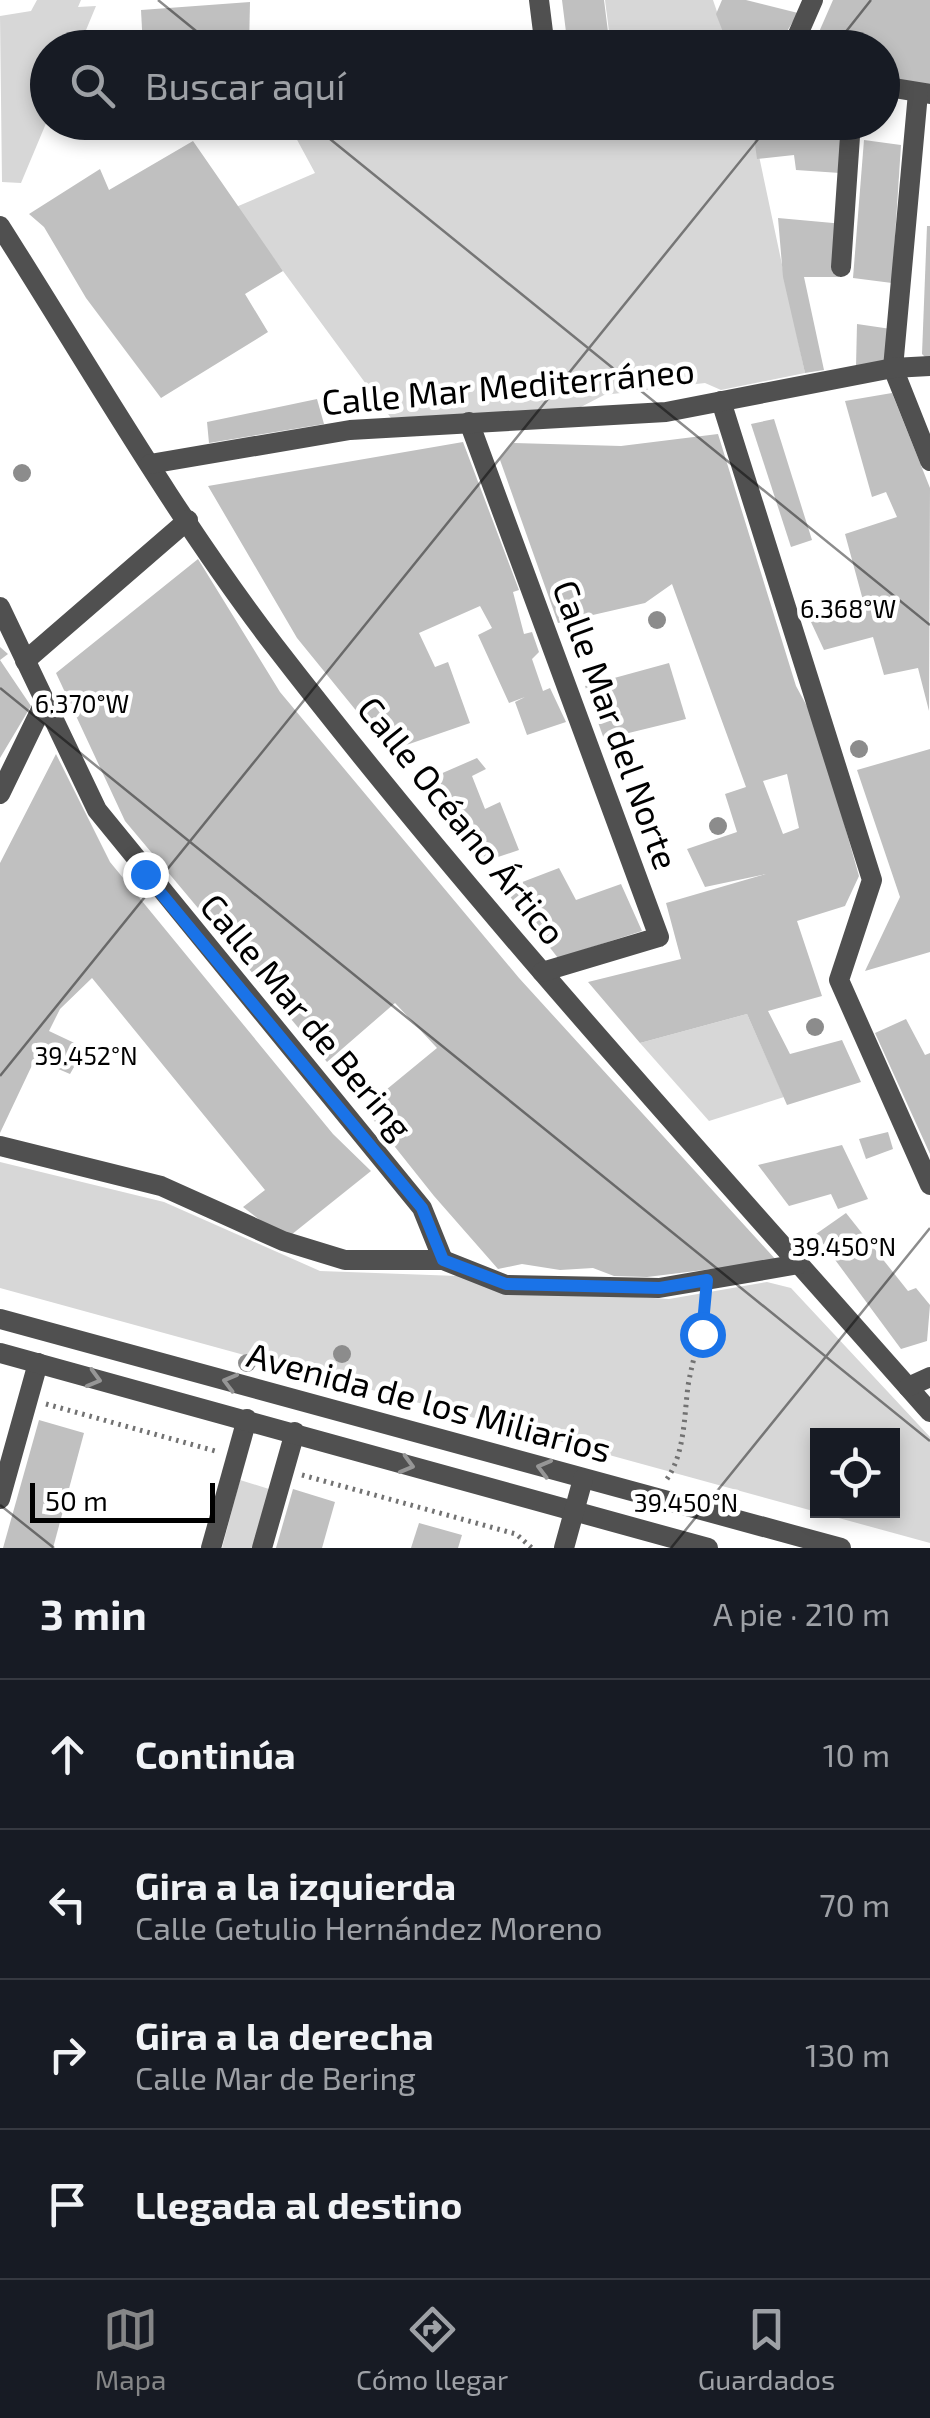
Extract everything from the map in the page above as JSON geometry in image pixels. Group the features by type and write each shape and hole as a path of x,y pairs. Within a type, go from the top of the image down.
{"street":[{"path":"539,0 543,30"},
{"path":"800,30 812,0"},
{"path":"924,94 894,368 930,461"},
{"path":"841,266 850,140"},
{"name":"Calle Océano Ártico","path":"0,226 150,464 273,643 542,972 930,1412"},
{"name":"Calle Mar Mediterráneo","path":"150,464 350,430 666,412 894,368 930,366"},
{"path":"721,401 872,880 838,980 930,1185"},
{"name":"Calle Mar del Norte","path":"469,422 659,937 542,972"},
{"path":"26,661 188,520"},
{"name":"Calle Mar de Bering","path":"0,607 97,810 422,1208 443,1260"},
{"path":"0,794 45,701"},
{"path":"0,1146 162,1186 283,1241 345,1260 443,1260 506,1284 660,1288 798,1264"},
{"name":"Avenida de los Miliarios","path":"0,1320 841,1548"},
{"name":"Avenida de los Miliarios","path":"0,1354 708,1548"},
{"path":"0,1499 38,1364"},
{"path":"908,1387 930,1377"},
{"path":"908,1387 930,1401"},
{"path":"211,1548 247,1420"},
{"path":"262,1548 295,1432"},
{"path":"564,1548 583,1479"}],"path":[{"path":"654,1498 674,1468 681,1444 689,1381 702,1334 707,1280"}],"shaded area":[{"path":"37,0 81,0 78,7 96,6 86,30 30,30 30,140 39,140 21,183 2,182 0,16 31,11"},
{"path":"605,0 713,0 723,30 609,30"},
{"path":"297,140 756,140 805,373 721,390 705,383 604,395 579,408 391,418 236,207 315,173"},
{"path":"747,1014 784,1097 709,1121 640,1043"},
{"path":"0,1162 164,1202 320,1271 458,1276 554,1292 669,1299 767,1282 791,1288 930,1437 930,1543 839,1518 900,1518 900,1428 810,1428 810,1510 0,1288"},
{"path":"240,1480 269,1489 252,1548 222,1548"}],"building":[{"path":"562,0 604,0 608,30 566,30"},
{"path":"722,0 746,0 798,13 788,30 722,30 716,14"},
{"path":"833,0 930,0 930,86 900,81 900,30 820,30"},
{"path":"250,2 249,30 142,30 141,10"},
{"path":"754,140 846,140 840,173 796,170 794,155 757,159"},
{"path":"864,140 901,145 892,283 853,278"},
{"path":"193,141 283,271 245,294 268,332 161,398 86,298 44,227 29,214 100,169 109,190"},
{"path":"778,218 844,224 839,277 804,277 824,370 805,373 783,277"},
{"path":"930,226 930,362 922,354"},
{"path":"857,324 891,329 889,362 856,367"},
{"path":"892,393 930,488 929,711 918,668 884,675 873,637 824,650 811,622 864,604 845,534 897,517 886,492 872,497 845,401"},
{"path":"317,399 324,424 209,443 207,422"},
{"path":"774,419 812,540 791,547 751,424"},
{"path":"718,434 796,686 815,721 859,876 845,906 797,921 822,996 768,1011 790,1054 842,1040 861,1082 787,1105 747,1014 640,1043 588,982 681,959 666,903 766,874 705,887 687,849 737,832 725,794 746,787 672,584 645,603 558,623 500,460 514,443 621,446","holes":["787,774 799,828 783,834 763,781"]},
{"path":"463,442 519,590 513,592 524,634 532,632 539,652 532,659 543,691 550,688 566,722 527,735 515,702 525,697 509,703 478,635 492,628 480,606 419,633 435,667 448,662 470,723 389,751 297,638 208,486"},
{"path":"198,559 280,692 519,978 777,1261 647,1277 614,1276 593,1268 560,1270 522,1264 498,1269 434,1196 364,1108 437,1048 395,1003 327,1062 125,821 56,673"},
{"path":"0,660 31,706 0,758"},
{"path":"669,663 686,719 604,739 585,686"},
{"path":"930,749 930,952 865,971 900,897 857,770"},
{"path":"56,754 110,862 333,1134 371,1171 291,1235 270,1228 243,1207 265,1190 92,978 60,1009 49,1031 85,1048 70,1074 35,1059 0,1133 0,863"},
{"path":"477,758 486,769 472,776 485,809 500,802 519,850 486,861 464,817 452,822 431,778"},
{"path":"559,868 576,900 621,884 642,931 558,958 504,889"},
{"path":"906,1019 925,1055 930,1053 930,1154 875,1033"},
{"path":"888,1132 893,1149 866,1159 859,1139"},
{"path":"842,1145 868,1199 838,1209 831,1194 789,1206 758,1165"},
{"path":"846,1213 908,1291 916,1288 930,1305 927,1341 901,1349 816,1234"},
{"path":"39,1420 84,1433 53,1548 3,1548"},
{"path":"293,1489 335,1502 322,1548 276,1548"},
{"path":"419,1523 462,1535 458,1548 411,1548"}],"route":[{"path":"145,874 422,1208 443,1260 506,1284 584,1283 660,1288 707,1280 702,1334"}]}
